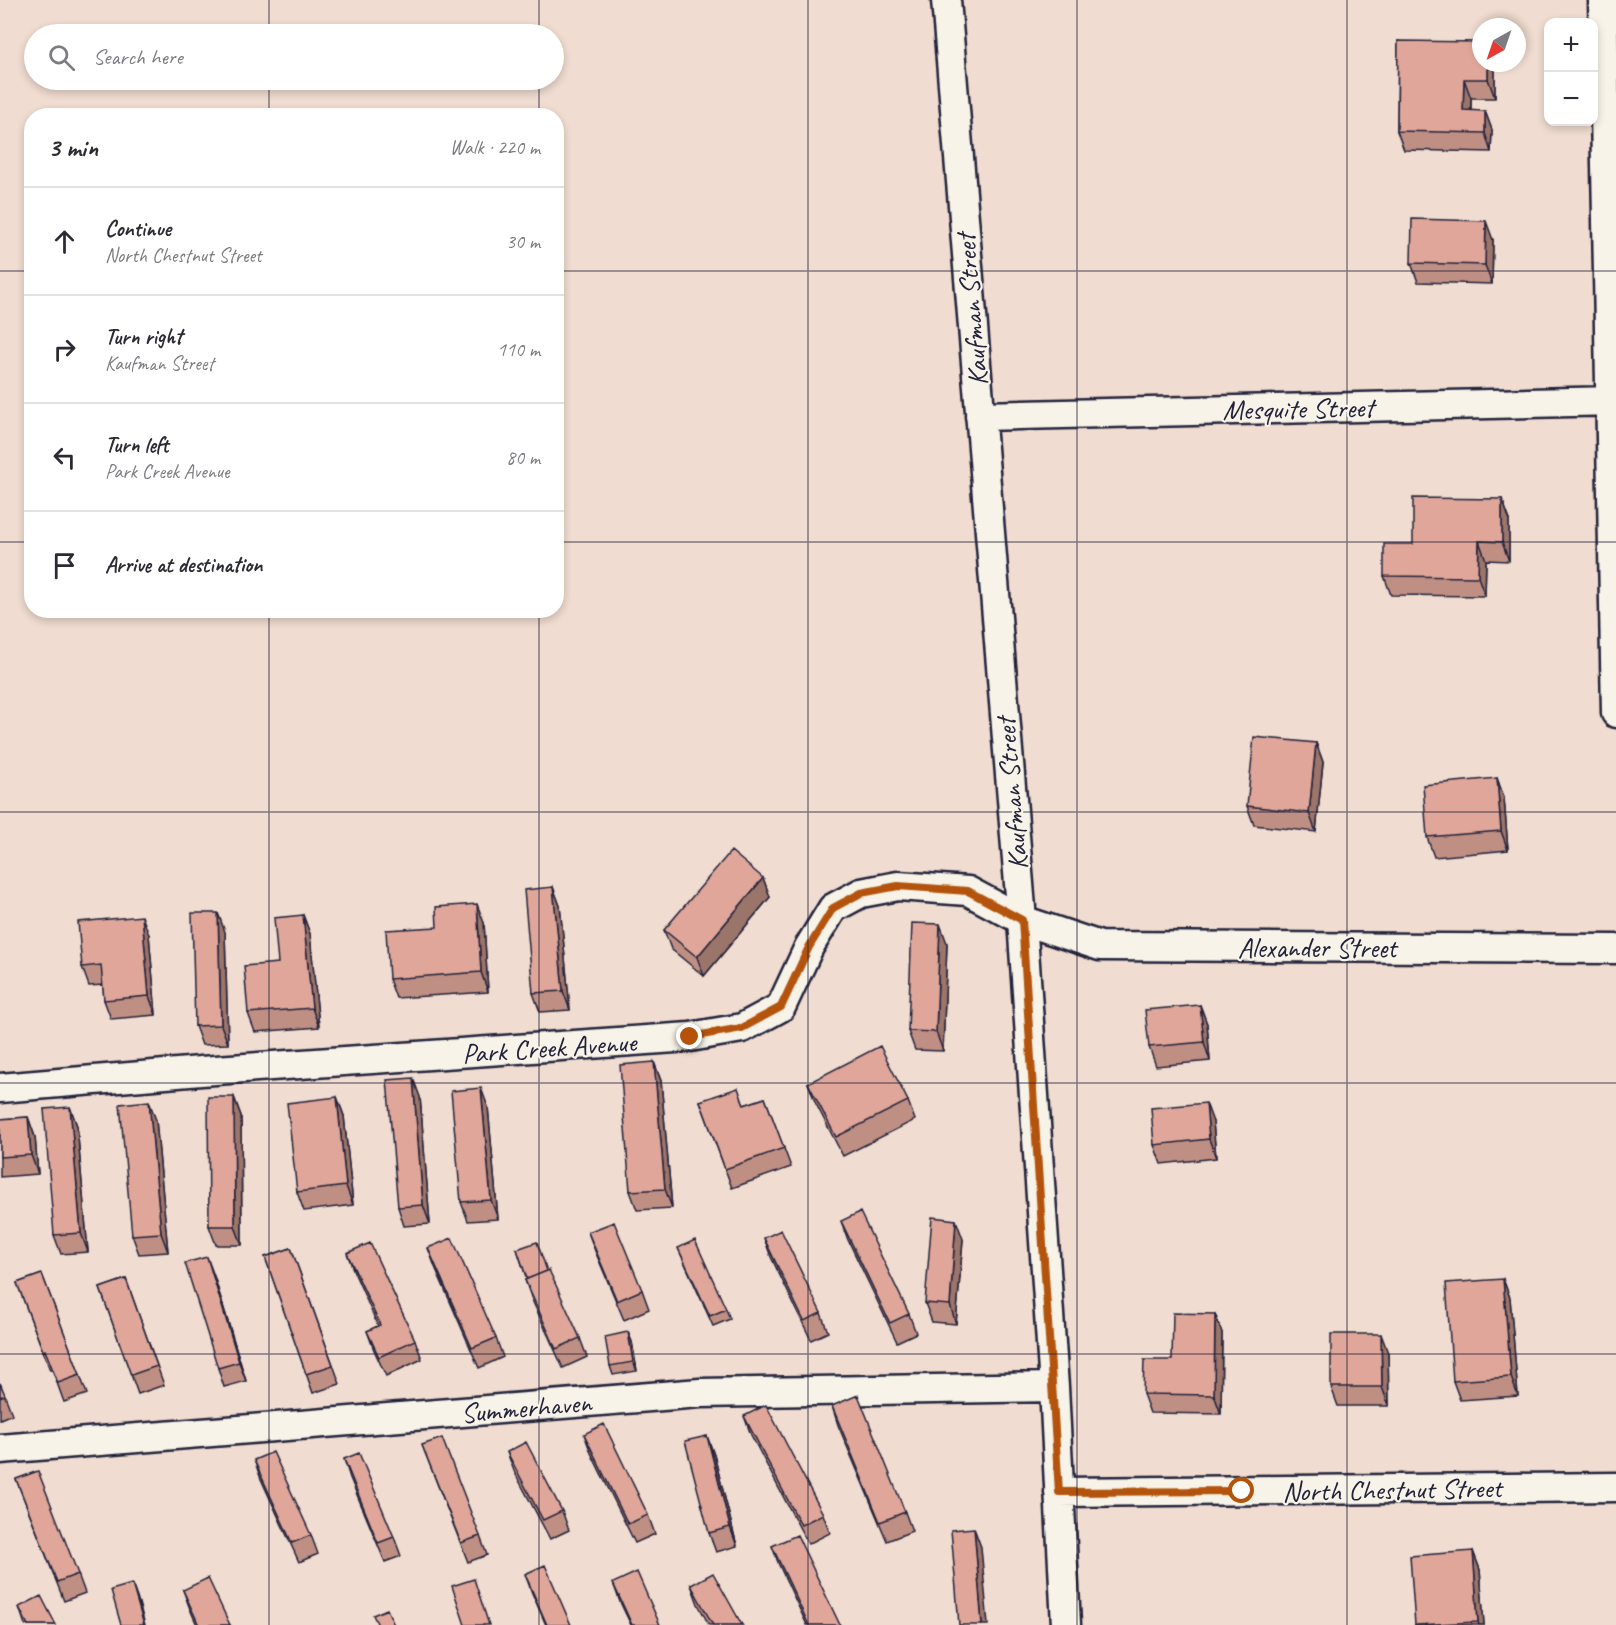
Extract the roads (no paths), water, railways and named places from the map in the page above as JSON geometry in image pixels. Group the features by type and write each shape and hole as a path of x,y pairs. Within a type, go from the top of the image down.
{"street":[{"name":"Kaufman Street","path":"946,0 1022,920 1054,1387 1066,1625"},
{"path":"1603,0 1613,401 1616,712"},
{"name":"Mesquite Street","path":"980,416 1613,401"},
{"name":"Park Creek Avenue","path":"0,1088 201,1071 690,1037 742,1028 781,1007 809,947 833,908 861,893 898,886 968,891 1022,920"},
{"name":"Alexander Street","path":"1022,920 1100,946 1616,949"},
{"name":"Summerhaven","path":"0,1449 700,1393 1054,1387"},
{"name":"North Chestnut Street","path":"1059,1492 1616,1487"}]}
